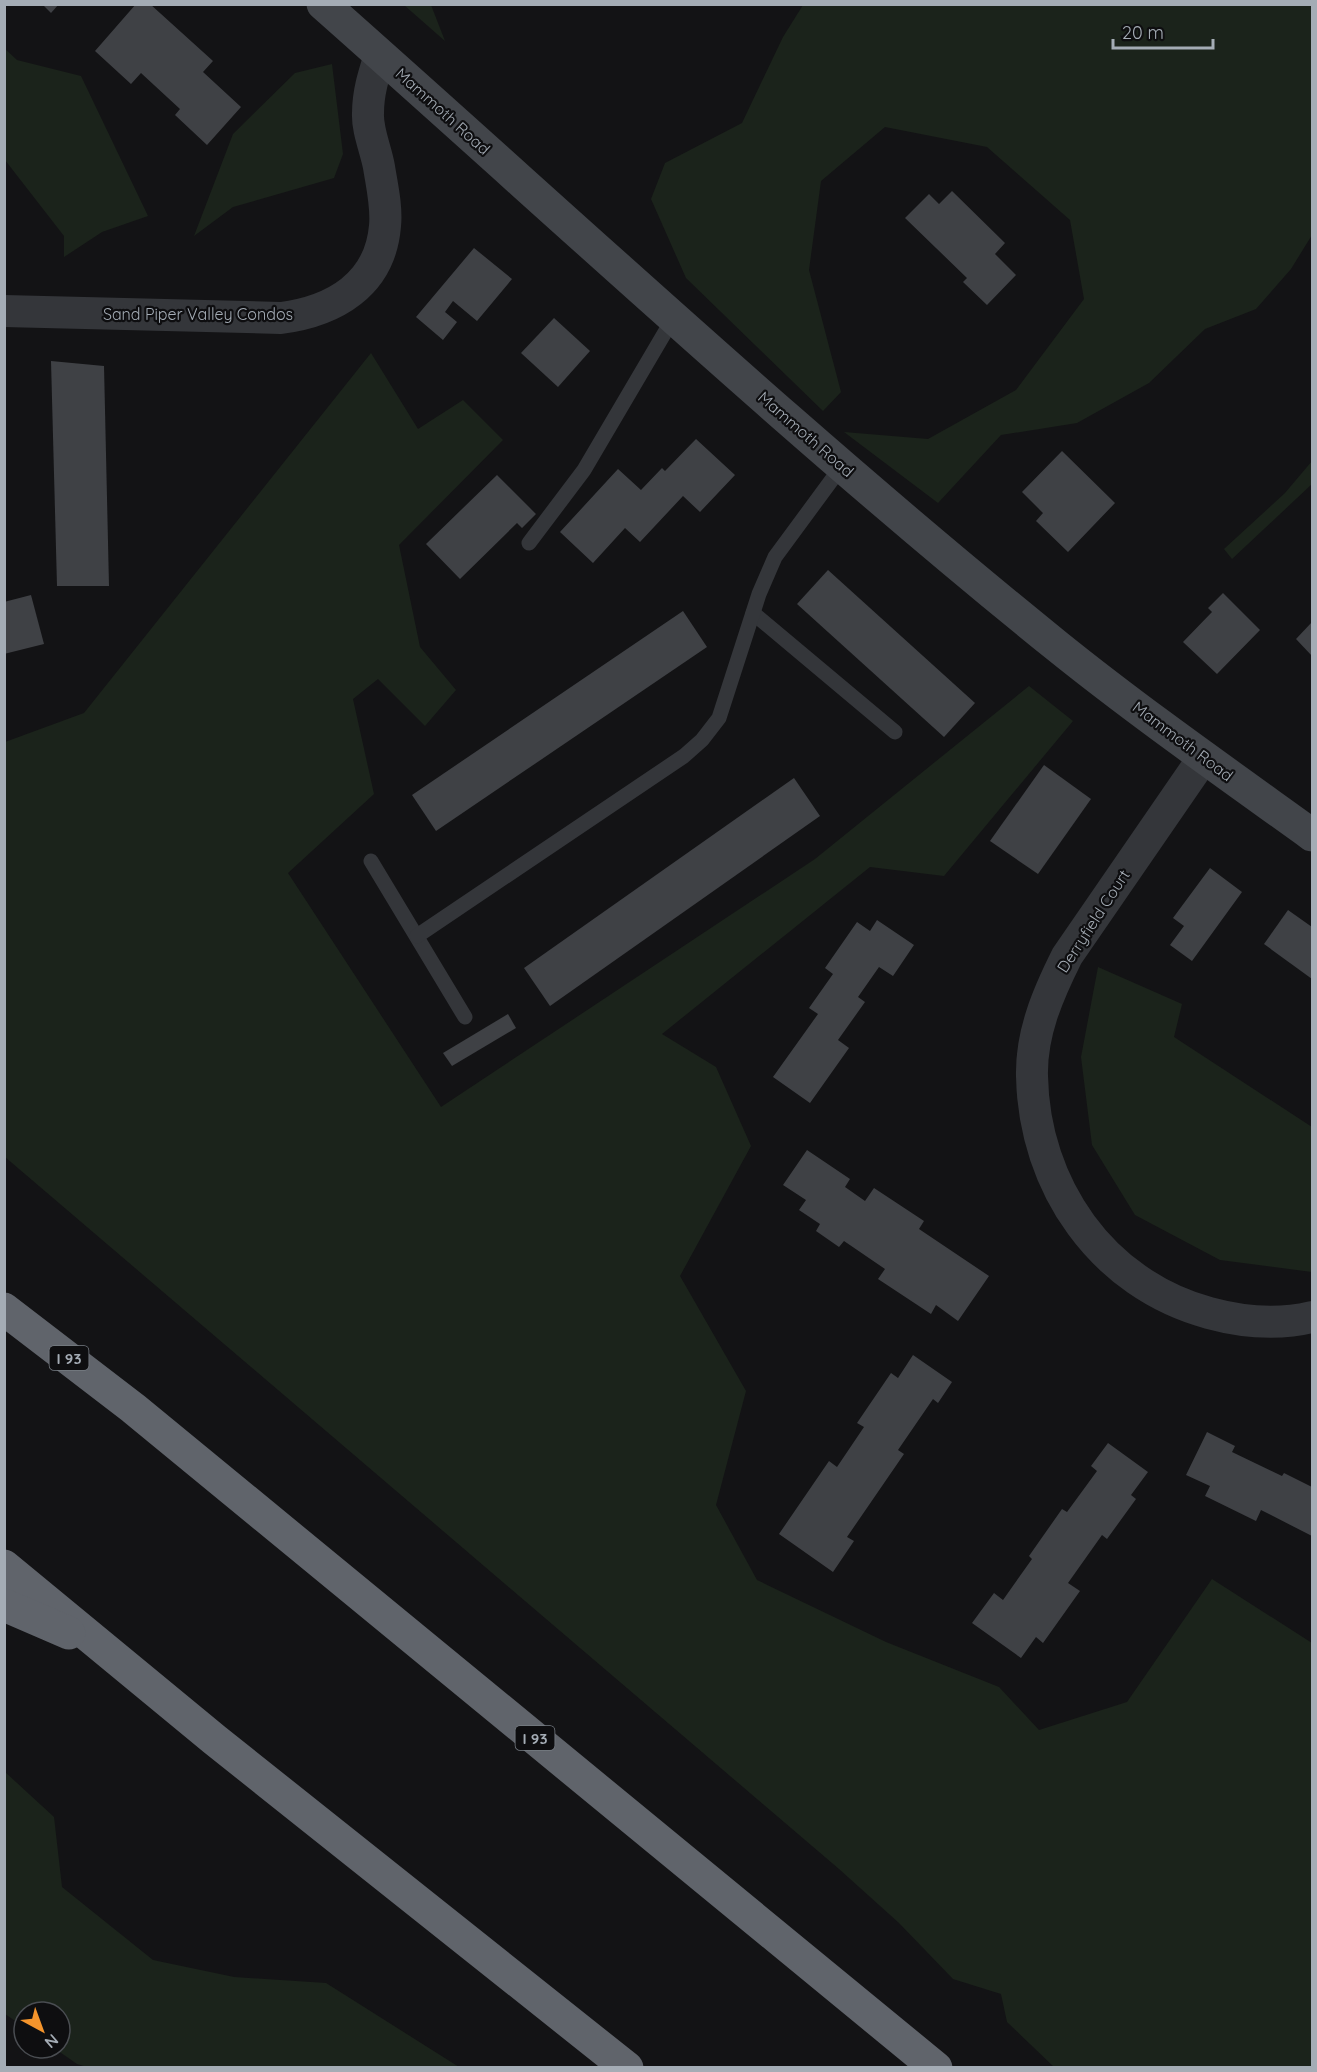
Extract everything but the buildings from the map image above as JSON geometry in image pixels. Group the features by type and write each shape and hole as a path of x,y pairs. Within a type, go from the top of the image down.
{"highway":[{"path":"4,1286 133,1408"},
{"name":"I 93","path":"4,1309 133,1408 936,2067"},
{"path":"4,1566 215,1740 627,2067"},
{"path":"4,1605 103,1647"}],"main road":[{"name":"Mammoth Road","path":"323,4 842,466 1059,648 1203,757 1312,835"}],"street":[{"name":"Sand Piper Valley Condos","path":"4,311 281,318 335,304 362,281 374,264 385,227 378,165 367,115 371,84 380,55"},
{"name":"Derryfield Court","path":"1203,757 1067,956 1054,980 1042,1008 1035,1038 1032,1075 1034,1108 1054,1180 1071,1214 1087,1236 1129,1276 1154,1292 1188,1308 1225,1318 1263,1322 1312,1317"}],"lane":[{"path":"529,543 584,470 674,317"},
{"path":"417,936 684,756 702,740 720,718 753,614 775,557 842,466"},
{"path":"753,614 895,732"},
{"path":"371,861 465,1017"}],"shaded area":[{"path":"404,5 431,5 445,41"},
{"path":"803,5 1312,5 1312,235 1291,269 1256,309 1205,329 1149,383 1077,423 1001,435 938,503 844,432 928,439 1016,390 1084,299 1070,220 987,147 885,127 821,181 809,270 841,392 823,411 686,278 651,199 665,163 742,123 783,37"},
{"path":"5,49 17,60 81,76 148,216 102,232 64,257 64,236 5,160"},
{"path":"332,64 343,154 334,178 233,207 194,236 233,134 295,73"},
{"path":"371,353 418,429 463,400 503,440 399,545 420,647 456,690 425,726 378,679 353,699 374,794 288,873 441,1107 815,859 1029,686 1073,721 944,876 870,867 662,1034 716,1067 751,1146 680,1276 746,1391 716,1505 757,1580 886,1642 999,1687 1039,1730 1127,1702 1212,1579 1312,1643 1312,2067 1054,2067 1007,2022 1001,1994 953,1979 899,1923 839,1869 5,1157 5,742 84,713"},
{"path":"1312,461 1312,484 1232,559 1224,549 1285,493"},
{"path":"1098,967 1182,1004 1174,1037 1312,1127 1312,1272 1220,1260 1135,1215 1092,1145 1081,1057"},
{"path":"4,1771 54,1817 62,1887 153,1960 234,1977 326,1983 459,2067 90,2068 71,2060 72,2000 12,2000 12,2019 5,2014"}]}
